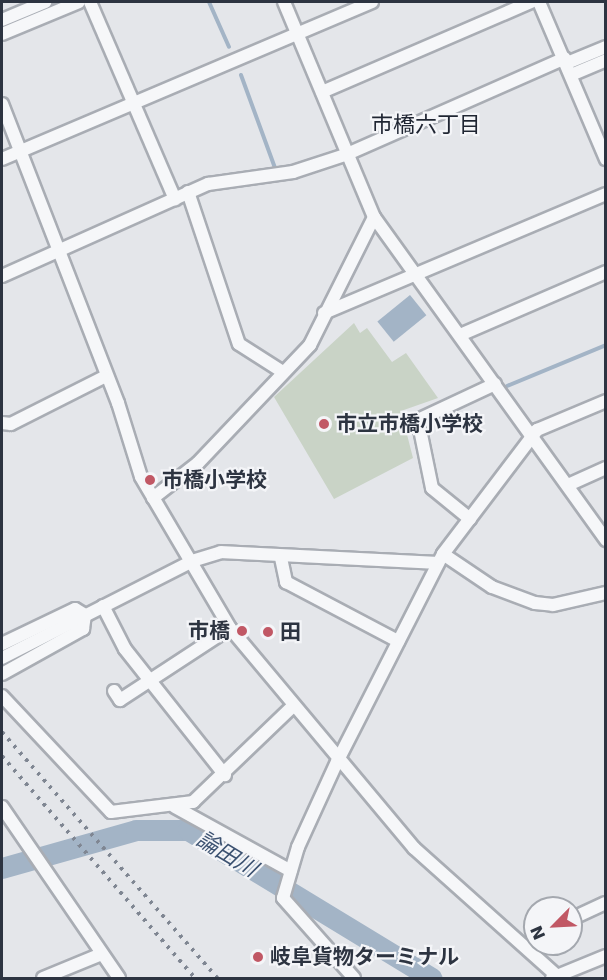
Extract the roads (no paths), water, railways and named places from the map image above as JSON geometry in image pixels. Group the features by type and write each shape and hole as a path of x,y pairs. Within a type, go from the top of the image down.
{"street":[{"path":"2,20 45,2"},
{"path":"2,34 79,2"},
{"path":"90,2 175,199"},
{"path":"284,2 322,92 345,155 374,217 606,540"},
{"path":"2,159 372,2"},
{"path":"322,92 531,2"},
{"path":"539,2 568,65 606,159"},
{"path":"2,276 208,184 293,172 345,155 568,65 606,47"},
{"path":"568,65 606,60"},
{"path":"2,104 106,376 141,477 230,628 337,762 414,848 521,941 554,977 606,956"},
{"path":"188,192 239,344 283,372"},
{"path":"324,313 606,194"},
{"path":"153,498 198,463 310,345 374,217"},
{"path":"460,335 606,272"},
{"path":"2,423 11,424 106,376"},
{"path":"470,519 432,488 418,420 495,384"},
{"path":"354,978 283,898 298,847 337,762 441,558 533,436 606,401"},
{"path":"568,485 606,468"},
{"path":"2,658 192,561 221,552 282,558 441,558 492,587 535,603 553,605 606,593"},
{"path":"282,558 286,582 398,641"},
{"path":"103,606 149,680 225,775"},
{"path":"2,644 75,609 85,615"},
{"path":"2,674 83,629 85,615"},
{"path":"114,691 120,700 230,628"},
{"path":"2,696 111,812 175,807 193,802 225,775 292,706"},
{"path":"2,807 40,869 99,955 119,978"},
{"path":"175,807 291,871"},
{"path":"583,914 606,903"},
{"path":"43,978 99,955"}],"water":[{"path":"410,295 426,315 394,342 377,321"}],"waterway":[{"path":"44,9 61,2"},
{"path":"209,2 229,47"},
{"path":"241,75 275,168"},
{"path":"507,386 606,345"},
{"name":"論田川","path":"2,868 136,830 188,830 431,978"}],"railway":[{"path":"2,732 217,978"},
{"path":"2,756 195,978"}],"place":[{"name":"市立市橋小学校","path":"324,424"},
{"name":"市橋小学校","path":"150,480"},
{"name":"市橋","path":"242,631"},
{"name":"田","path":"268,632"},
{"name":"岐阜貨物ターミナル","path":"258,957"}],"district":[{"name":"市橋六丁目","path":"426,125"}]}
